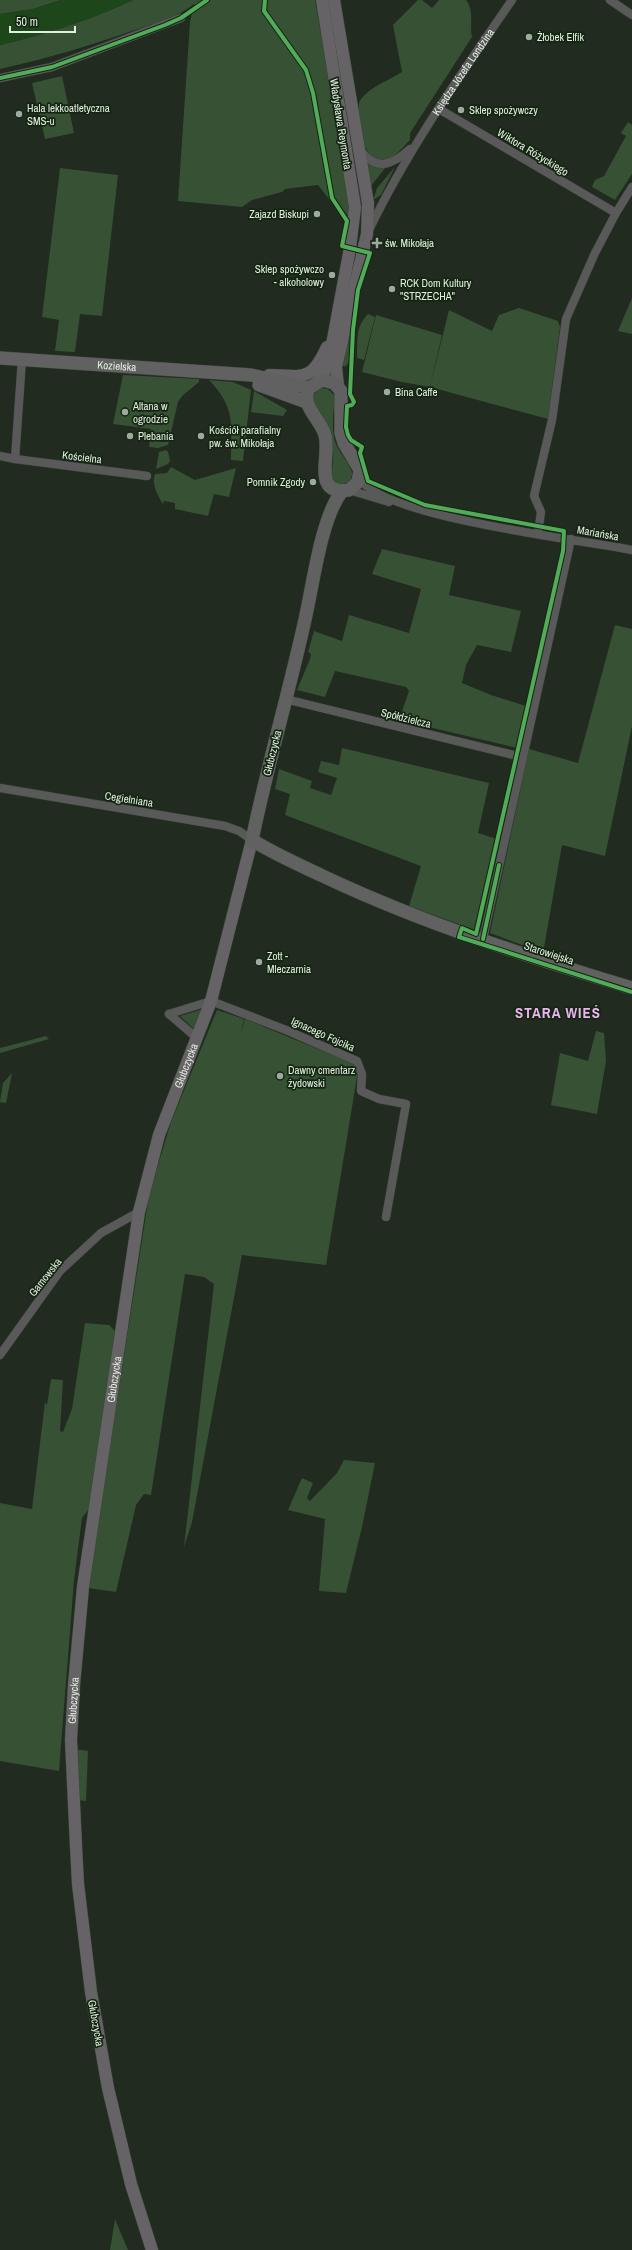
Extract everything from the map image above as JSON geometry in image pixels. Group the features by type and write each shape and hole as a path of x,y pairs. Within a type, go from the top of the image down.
{"main road":[{"name":"Władysława Reymonta","path":"322,0 355,208 350,248 333,333"},
{"name":"Władysława Reymonta","path":"334,0 368,196 367,234"},
{"name":"Księdza Józefa Londzina","path":"338,386 336,367 367,234"},
{"path":"251,375 296,376 311,373 319,364 333,333"},
{"path":"306,402 314,384 328,366 333,333"},
{"name":"Kozielska","path":"0,358 233,375 251,375 314,384 330,381 338,386"},
{"name":"Kozielska","path":"233,375 306,402"},
{"path":"338,386 342,395 341,433 348,450 359,465 360,479"},
{"name":"Głubczycka","path":"306,402 319,421 324,434 327,456 323,476 327,484 326,526"},
{"name":"Głubczycka","path":"152,2250 131,2184 108,2088 91,1992 78,1884 72,1740 83,1587 139,1212 158,1135 198,1038 211,1001 304,626 326,526 334,502 345,491 354,487 360,479"},
{"path":"327,484 345,491"},
{"name":"Starowiejska","path":"252,840 271,852 360,894 483,940 632,988"}],"street":[{"name":"Księdza Józefa Londzina","path":"367,234 388,189 415,144 512,0"},
{"path":"610,0 632,14"},
{"path":"0,78 52,67 181,18"},
{"name":"Wiktora Różyckiego","path":"439,109 616,213"},
{"name":"Księdza Józefa Londzina","path":"360,150 373,162 385,164 395,161 415,144"},
{"path":"538,534 541,512 534,496 552,420 566,319 616,213 632,188"},
{"path":"15,459 22,359"},
{"name":"Kościelna","path":"0,456 147,476"},
{"name":"Mariańska","path":"360,479 370,490 396,503"},
{"name":"Mariańska","path":"345,491 396,503 435,515 632,550"},
{"path":"483,940 571,539"},
{"name":"Spółdzielcza","path":"285,699 522,757"},
{"name":"Cegielniana","path":"0,788 225,826 239,831 252,840"},
{"path":"198,1038 169,1014 211,1001"},
{"name":"Ignacego Fojcika","path":"211,1001 286,1030 357,1061 362,1074 361,1091 379,1099 406,1104 386,1217"},
{"name":"Gamowska","path":"0,1355 60,1271 101,1233 139,1212"}],"shaded area":[{"path":"0,0 61,0 33,9 0,14"},
{"path":"61,0 133,0 68,26 0,45 0,14 33,9"},
{"path":"133,0 315,0 345,168 350,216 336,208 318,185 285,189 282,192 252,200 242,207 178,201 190,22 194,4 180,13 157,23 67,52 0,69 0,45 68,26"},
{"path":"418,0 422,0 432,8 439,0 466,0 471,14 472,37 410,133 410,140 398,152 388,159 378,159 369,153 364,145 359,124 359,103 369,91 402,72 393,25"},
{"path":"62,76 74,133 45,139 32,83"},
{"path":"628,122 632,125 632,174 615,200 592,187 595,180 604,176 626,136 621,133"},
{"path":"366,161 375,167 386,167 371,186"},
{"path":"395,167 381,195 373,200 377,188"},
{"path":"60,168 118,175 102,316 80,314 75,352 55,351 59,320 42,317"},
{"path":"632,298 632,334 618,331"},
{"path":"519,308 558,321 560,327 548,419 430,387 449,310 492,331 499,315"},
{"path":"368,314 375,317 364,360 357,358 357,340 361,324"},
{"path":"376,315 442,335 430,387 362,372"},
{"path":"351,334 349,362 345,367 342,365 342,362"},
{"path":"123,375 199,379 199,382 182,396 178,402 168,445 158,448 149,447 151,429 113,424"},
{"path":"209,380 233,382 251,390 243,461 231,460 231,426 228,408 218,390"},
{"path":"322,388 328,389 334,395 334,438 352,471 350,480 342,485 332,481 332,444 314,405 313,398 316,392"},
{"path":"254,391 287,410 283,416 251,412"},
{"path":"166,450 170,461 168,464 156,469 159,452"},
{"path":"171,467 195,480 236,468 229,497 214,494 208,516 175,509 175,503 164,501 163,504 156,490 154,478 155,474 167,473"},
{"path":"382,549 455,566 449,595 521,611 511,652 477,645 466,665 462,683 491,695 526,706 517,748 399,720 409,691 406,687 335,671 325,697 297,690 310,659 311,654 308,652 314,631 342,641 349,615 409,633 421,589 372,574"},
{"path":"615,625 632,629 632,726 605,856 562,845 543,953 490,933 529,749 578,763"},
{"path":"342,748 489,783 478,833 497,839 475,930 409,906 421,866 285,815 290,794 275,789 279,769 312,781 310,788 331,795 337,778 318,772 321,761 339,765"},
{"path":"200,1010 203,1012 194,1029 180,1016"},
{"path":"217,1010 244,1019 241,1033 245,1019 355,1064 358,1072 326,1265 242,1255 192,1522 184,1547 214,1284 204,1277 185,1274 151,1495 144,1494 136,1505 116,1592 88,1588 149,1195 171,1122"},
{"path":"596,1031 604,1033 606,1061 597,1114 551,1105 560,1053 588,1061"},
{"path":"46,1036 49,1039 0,1053 0,1048"},
{"path":"12,1073 6,1103 0,1102 3,1083"},
{"path":"85,1323 109,1325 115,1331 89,1509 82,1518 74,1580 59,1771 0,1761 0,1503 32,1509 45,1402 47,1405 51,1379 63,1380 60,1431 63,1432 72,1409"},
{"path":"344,1460 375,1463 362,1527 346,1593 319,1591 325,1519 288,1510 302,1478 313,1483 307,1498 310,1501 337,1473"},
{"path":"75,1749 88,1751 86,1801 78,1800"},
{"path":"115,2219 128,2250 110,2250"}],"cycle path":[{"path":"0,78 52,67 165,25 181,18 207,0"},
{"path":"265,0 264,11 306,70 313,93 332,198 347,221 342,246 370,253 358,290 353,330 350,394 354,402 352,405 347,406 346,427 351,440 362,447 360,453 368,481 425,505 564,531 563,551 476,934 462,928 459,937 632,992"},
{"path":"483,939 499,865"}],"place":[{"name":"Żłobek Elfik","path":"529,37"},
{"name":"Sklep spożywczy","path":"461,110"},
{"name":"Hala lekkoatletyczna SMS-u","path":"19,114"},
{"name":"Zajazd Biskupi","path":"317,214"},
{"name":"św. Mikołaja","path":"377,243"},
{"name":"Sklep spożywczo - alkoholowy","path":"332,275"},
{"name":"RCK Dom Kultury \"STRZECHA\"","path":"392,289"},
{"name":"Bina Caffe","path":"387,392"},
{"name":"Altana w ogrodzie","path":"125,412"},
{"name":"Plebania","path":"130,436"},
{"name":"Kościół parafialny pw. św. Mikołaja","path":"201,436"},
{"name":"Pomnik Zgody","path":"313,482"},
{"name":"Zott - Mleczarnia","path":"259,962"},
{"name":"Dawny cmentarz żydowski","path":"280,1076"}],"district":[{"name":"STARA WIEŚ","path":"558,1012"}]}
